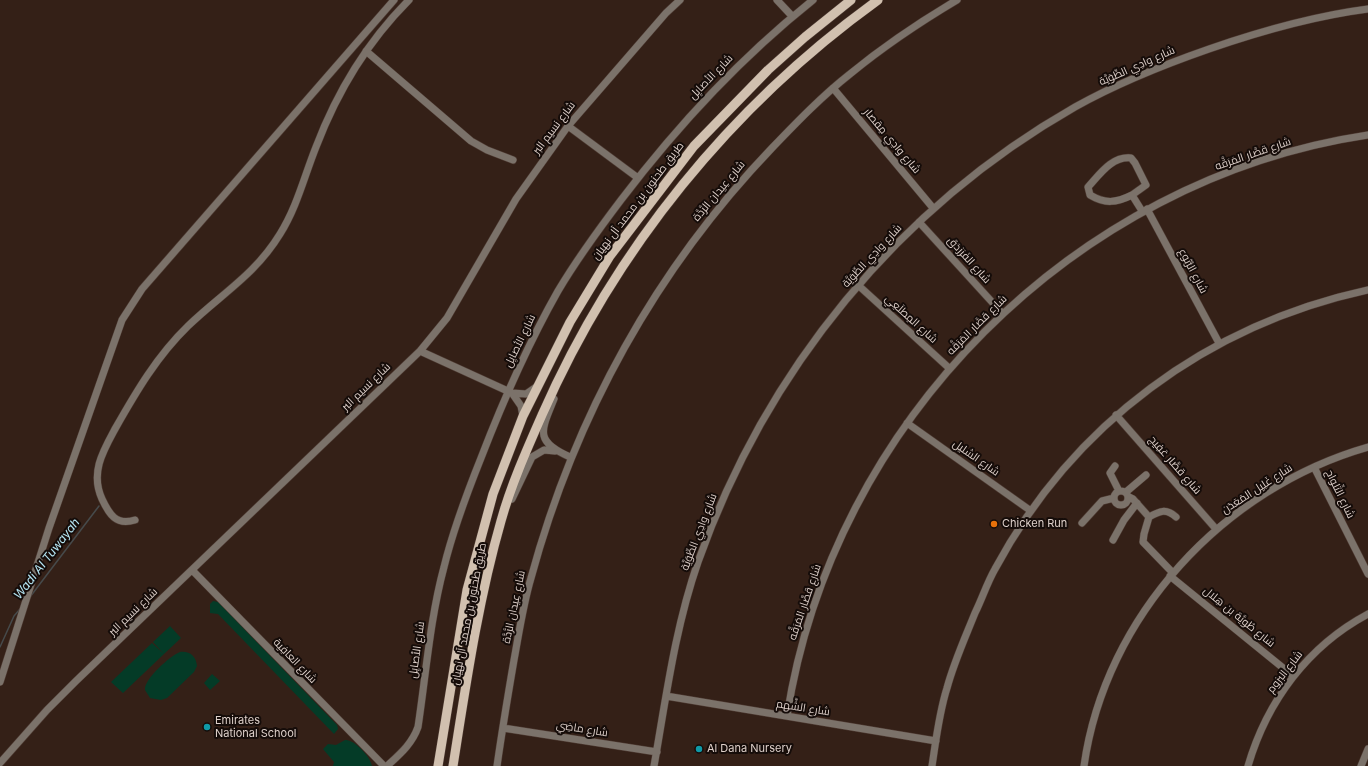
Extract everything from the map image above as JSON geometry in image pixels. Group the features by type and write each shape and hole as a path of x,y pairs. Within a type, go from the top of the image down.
{"main road":[{"name":"طريق طحنون بن محمد آل نهيان","path":"438,766 467,590 493,494 523,416 570,322 610,256 694,146 768,70 805,37 851,0"},
{"name":"طريق طحنون بن محمد آل نهيان","path":"453,766 486,578 501,519 526,450 558,380 600,300 642,236 707,155 780,79 820,44 878,0"}],"street":[{"path":"0,682 49,528 122,320 142,289 394,0"},
{"path":"135,520 125,523 119,522 110,515 105,506 99,492 97,480 98,467 102,454 135,393 159,358 187,327 249,273 273,244 287,223 298,200 315,148 332,110 366,51 409,0"},
{"name":"شارع نسيم البر","path":"0,764 47,710 420,351 447,318 516,199 568,126 666,12 680,0"},
{"path":"777,0 792,16"},
{"name":"شارع الأصايِل","path":"386,766 409,745 418,727 431,632 444,565 468,490 532,339 559,290 584,249 638,178 689,115 737,65 792,16 813,0"},
{"name":"شارع عِيدان الرَّدَّة","path":"497,766 530,579 570,457 604,383 626,343 676,264 698,233 752,169 801,117 833,88 881,50 958,0"},
{"name":"شارع وادِي الطِّوَيَّة","path":"654,766 672,659 688,594 698,561 729,486 782,388 817,334 858,285 933,208 951,192 1046,125 1083,103 1143,74 1222,44 1274,28 1317,18 1368,9"},
{"path":"366,51 471,140 487,150 513,160"},
{"name":"شارع وادِي مِقصار","path":"833,88 933,208"},
{"path":"568,126 638,178"},
{"name":"شارع قصَّار المَرَقَّه","path":"787,716 791,691 812,608 830,563 872,479 908,423 950,368 1002,313 1056,267 1145,210 1210,180 1254,163 1326,143 1368,135"},
{"path":"1123,157 1131,158 1135,162 1146,185 1132,195 1118,202 1101,201 1090,195 1088,187 1105,167 1123,157"},
{"name":"شارع الرُّبُوع","path":"1132,195 1145,210 1219,343"},
{"name":"شارع الفَرَزدَق","path":"919,222 1002,313"},
{"name":"شارع المِطلَعِي","path":"858,285 950,368"},
{"path":"932,766 946,690 964,639 994,570 1031,511 1056,478 1116,415 1169,374 1219,343 1298,309 1318,302 1368,290"},
{"path":"420,351 510,392 526,394 537,386"},
{"path":"555,451 547,443 543,431 556,393 558,380"},
{"path":"510,392 521,406 523,416"},
{"name":"شارع قصَّار عَفِيج","path":"1116,415 1216,529"},
{"name":"شارع الشليل","path":"908,423 1031,511"},
{"name":"شارع غَلِيل المَعَدَن","path":"1084,766 1091,731 1110,676 1136,624 1172,575 1216,529 1246,506 1289,479 1314,467 1368,447"},
{"path":"501,519 508,509 532,456 544,450 555,451 570,457"},
{"path":"1115,466 1110,473 1125,494 1137,503 1149,517 1166,510 1176,517"},
{"name":"شارع التِّلواح","path":"1314,467 1368,574"},
{"path":"1082,523 1102,501 1125,494 1146,475"},
{"path":"1114,498 1120,505 1127,502 1125,494"},
{"path":"1113,540 1124,520 1137,503"},
{"name":"شارع طُويَّة بن هِلال","path":"1149,517 1143,542 1172,575 1293,676"},
{"name":"شارع العافِية","path":"192,570 386,766"},
{"name":"شارع البزوم","path":"1248,766 1262,724 1278,696 1293,676 1321,647 1342,630 1368,614"},
{"name":"شارع الشَّهم","path":"666,696 936,741"},
{"name":"شارع ماضِي","path":"503,728 657,752"},
{"name":"شارع نسيم البر","path":"5,766 15,748"},
{"path":"1361,766 1368,750"}],"green space":[{"path":"213,601 218,602 337,725 338,729 334,734 218,614 210,613 210,604"},
{"path":"170,626 181,638 164,654 153,642"},
{"path":"152,643 164,654 123,693 111,682"},
{"path":"180,652 190,653 194,657 197,666 194,672 167,698 161,700 150,698 145,690 149,680 164,663"},
{"path":"212,674 220,681 210,690 204,683"},
{"path":"345,740 353,742 362,749 369,758 372,766 333,766 334,762 323,749 328,744 336,745"}],"waterway":[{"name":"Wadi Al Tuwayah","path":"30,597 99,506"},
{"name":"Wadi Al Tuwayah","path":"0,647 14,616 20,609"}],"place":[{"name":"Chicken Run","path":"994,524"},
{"name":"Emirates National School","path":"207,727"},
{"name":"Al Dana Nursery","path":"699,749"}]}
